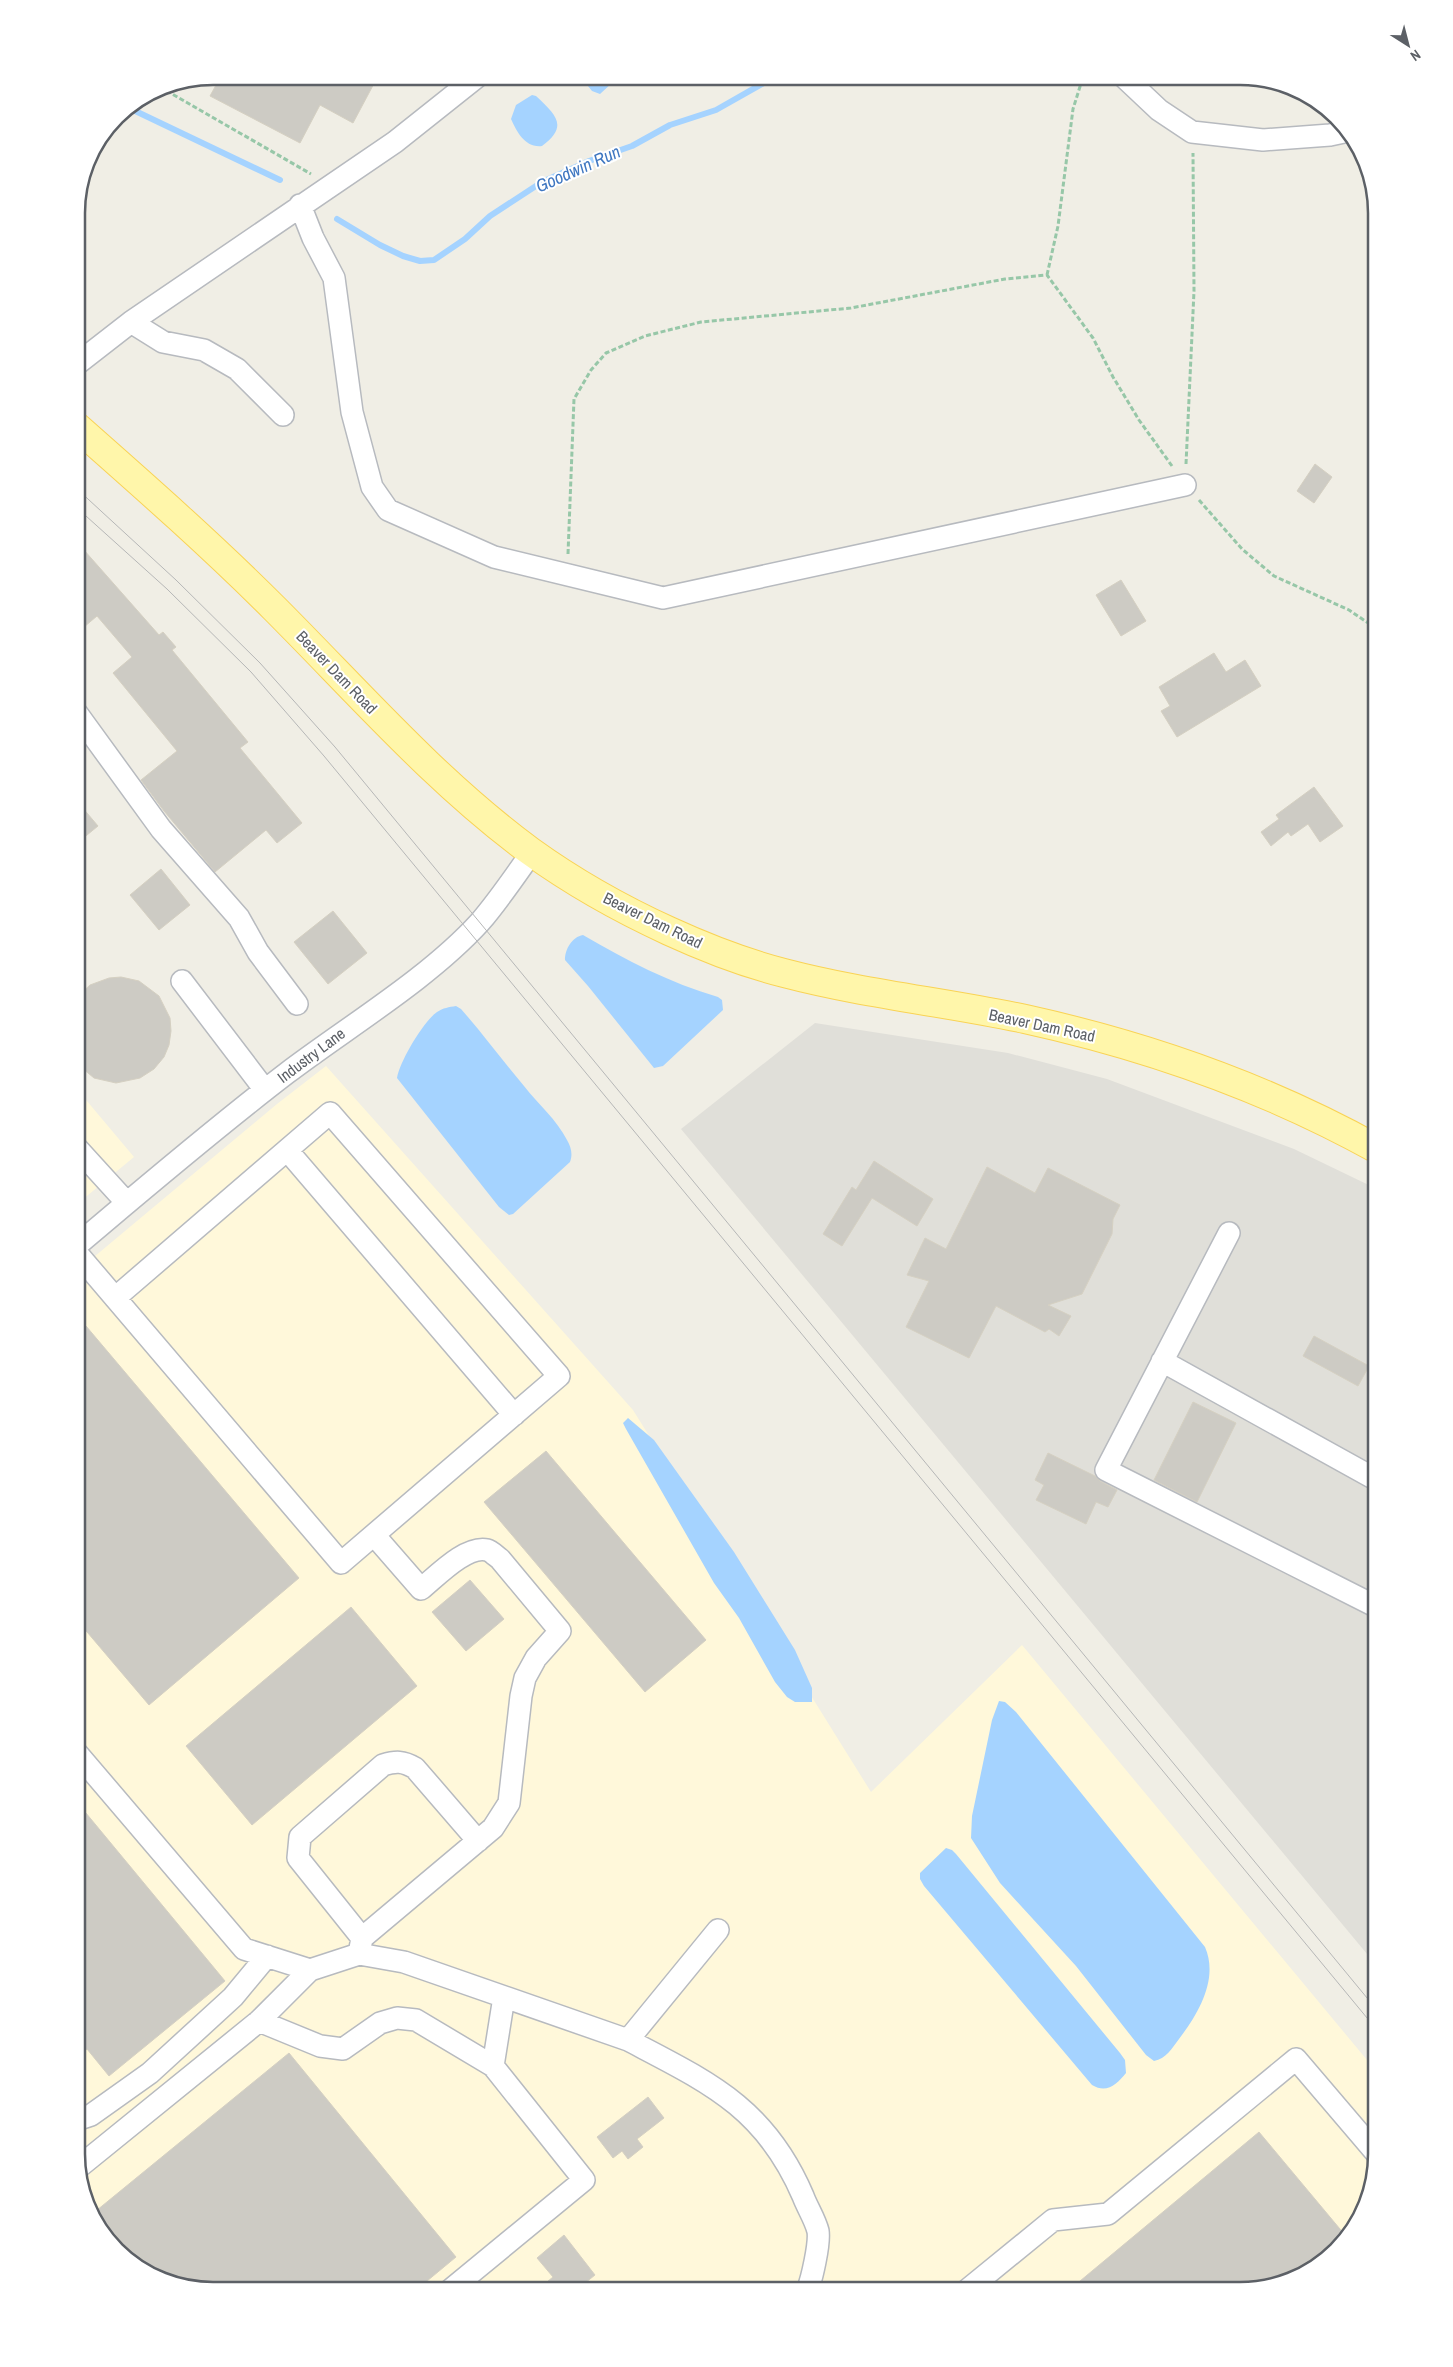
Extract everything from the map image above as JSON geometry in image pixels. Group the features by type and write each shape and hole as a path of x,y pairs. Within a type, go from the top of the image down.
{"main road":[{"name":"Beaver Dam Road","path":"85,434 214,550 450,784 532,852 584,886 670,931 725,954 780,972 827,984 1020,1018 1128,1045 1235,1082 1290,1106 1368,1145"}],"street":[{"path":"85,357 131,322 329,185 395,142 467,85"},
{"path":"1133,85 1159,110 1192,132 1263,140 1339,133"},
{"path":"300,205 313,238 334,278 352,412 372,488 388,510 494,557 663,598 1185,484"},
{"path":"131,322 163,342 204,350 237,369 283,415"},
{"path":"85,724 161,829 239,918 258,952 297,1004"},
{"name":"Industry Lane","path":"85,1238 265,1090 424,972 450,950 479,923 532,852"},
{"path":"182,981 265,1090"},
{"path":"85,1263 159,1350 341,1563 559,1376 330,1113 115,1298"},
{"path":"287,1150 514,1415"},
{"path":"85,1157 126,1203"},
{"path":"1229,1233 1106,1470 1368,1602"},
{"path":"1162,1361 1368,1475"},
{"path":"85,2162 259,2021 310,1970 361,1946 493,1828 509,1803 521,1696 525,1678 536,1658 560,1631 500,1558 487,1550 474,1550 460,1557 421,1589 374,1535"},
{"path":"478,1841 415,1768 406,1762 396,1761 383,1765 300,1836 297,1846 298,1858 361,1946 628,2040 723,2093 751,2116 780,2151 796,2180 818,2232 811,2282"},
{"path":"85,1762 244,1948 310,1970"},
{"path":"628,2040 718,1930"},
{"path":"85,2117 91,2115 150,2073 233,1997 267,1956"},
{"path":"493,2066 504,1997"},
{"path":"259,2021 320,2046 343,2049 380,2023 397,2018 416,2020 493,2066 584,2180 459,2282"},
{"path":"977,2282 1053,2220 1108,2214 1296,2059 1368,2143"}],"path":[{"path":"1080,85 1073,109 1058,226 1047,275 1093,338 1113,377 1139,420 1185,484 1242,549 1274,576 1349,610 1368,623"},
{"path":"170,93 295,163 329,185"},
{"path":"1185,484 1194,291 1192,132"},
{"path":"567,574 574,400 591,370 606,353 645,336 701,322 851,308 1005,279 1047,275"}],"shaded area":[{"path":"815,1023 1008,1053 1107,1079 1294,1149 1368,1185 1368,1955 681,1129"},
{"path":"326,1066 633,1410 871,1792 1022,1645 1368,2061 1368,2154 1364,2187 1351,2218 1324,2250 1311,2260 1289,2272 1273,2278 1240,2282 205,2282 188,2280 157,2269 129,2250 117,2238 98,2210 87,2179 85,2162 85,1264 277,1104"},
{"path":"85,1099 134,1157 85,1198"}],"water":[{"path":"587,85 610,85 600,94 592,91"},
{"path":"532,95 536,96 549,109 557,121 555,132 542,146 526,142 511,119 516,105"},
{"path":"583,935 649,970 683,985 718,997 722,1000 723,1010 663,1066 654,1068 565,960 570,944 576,938"},
{"path":"456,1006 469,1018 529,1093 553,1119 563,1133 570,1148 570,1162 513,1214 509,1215 499,1207 397,1078 407,1052 425,1024 439,1011"},
{"path":"628,1418 654,1440 734,1552 795,1650 812,1688 812,1702 795,1702 787,1697 775,1682 739,1618 714,1583 626,1429 623,1423"},
{"path":"999,1701 1005,1702 1016,1712 1205,1947 1210,1971 1204,1996 1186,2029 1168,2053 1158,2060 1154,2061 1146,2055 1076,1966 1000,1883 971,1838 972,1816 992,1720"},
{"path":"946,1848 956,1854 1120,2053 1125,2060 1126,2073 1115,2084 1107,2088 1097,2088 1092,2085 924,1886 920,1879 920,1873"}],"building":[{"path":"216,85 373,85 353,123 320,105 300,143 210,96"},
{"path":"1315,464 1332,477 1314,503 1297,491"},
{"path":"85,551 159,635 163,632 176,647 172,650 248,742 240,748 302,823 277,843 266,830 215,872 164,811 141,780 177,751 113,673 132,657 97,616 85,626"},
{"path":"1121,580 1146,621 1121,636 1096,595"},
{"path":"1214,653 1226,672 1245,660 1261,686 1177,737 1161,711 1170,706 1159,687"},
{"path":"1314,787 1343,826 1320,842 1308,824 1291,836 1288,832 1271,846 1261,832 1279,819 1276,815"},
{"path":"85,811 98,826 85,837"},
{"path":"161,869 190,905 159,930 130,895"},
{"path":"333,911 367,953 328,984 294,942"},
{"path":"121,977 139,981 159,996 170,1018 171,1031 169,1045 164,1057 154,1069 140,1078 116,1083 94,1078 85,1070 85,990 90,985 109,978"},
{"path":"874,1161 933,1199 917,1226 872,1198 842,1246 823,1234 852,1187 856,1190"},
{"path":"987,1167 1035,1193 1048,1168 1120,1205 1113,1219 1112,1234 1082,1294 1048,1305 1071,1316 1059,1336 1049,1329 1045,1332 996,1306 969,1358 906,1327 929,1281 907,1275 925,1238 946,1249"},
{"path":"85,1327 299,1578 149,1705 85,1630"},
{"path":"1314,1336 1368,1365 1368,1368 1358,1386 1303,1356"},
{"path":"1193,1402 1236,1423 1197,1502 1154,1480"},
{"path":"546,1451 706,1640 645,1692 484,1502"},
{"path":"1048,1453 1095,1476 1100,1481 1117,1490 1108,1507 1096,1502 1086,1524 1036,1500 1044,1485 1035,1480"},
{"path":"470,1580 504,1619 466,1651 432,1612"},
{"path":"351,1607 417,1686 252,1825 186,1746"},
{"path":"85,1812 225,1981 109,2076 87,2049 85,2050"},
{"path":"289,2053 456,2257 426,2282 205,2282 188,2280 157,2269 129,2250 117,2238 98,2209"},
{"path":"648,2097 664,2118 637,2139 643,2147 628,2159 622,2151 613,2158 597,2137"},
{"path":"1259,2132 1342,2231 1324,2250 1311,2260 1296,2269 1273,2278 1240,2282 1079,2282"},
{"path":"564,2235 595,2275 586,2282 547,2282 553,2277 537,2258"}],"waterway":[{"name":"Goodwin Run","path":"337,219 380,245 403,256 420,261 434,260 465,239 490,216 542,182 589,161 632,146 670,125 716,110 760,85"},
{"name":"Goodwin Run","path":"136,111 280,180"}],"tram line":[{"path":"85,496 176,580 260,663 335,747 1368,1999"},
{"path":"85,515 167,589 251,672 324,756 1368,2019"}]}
